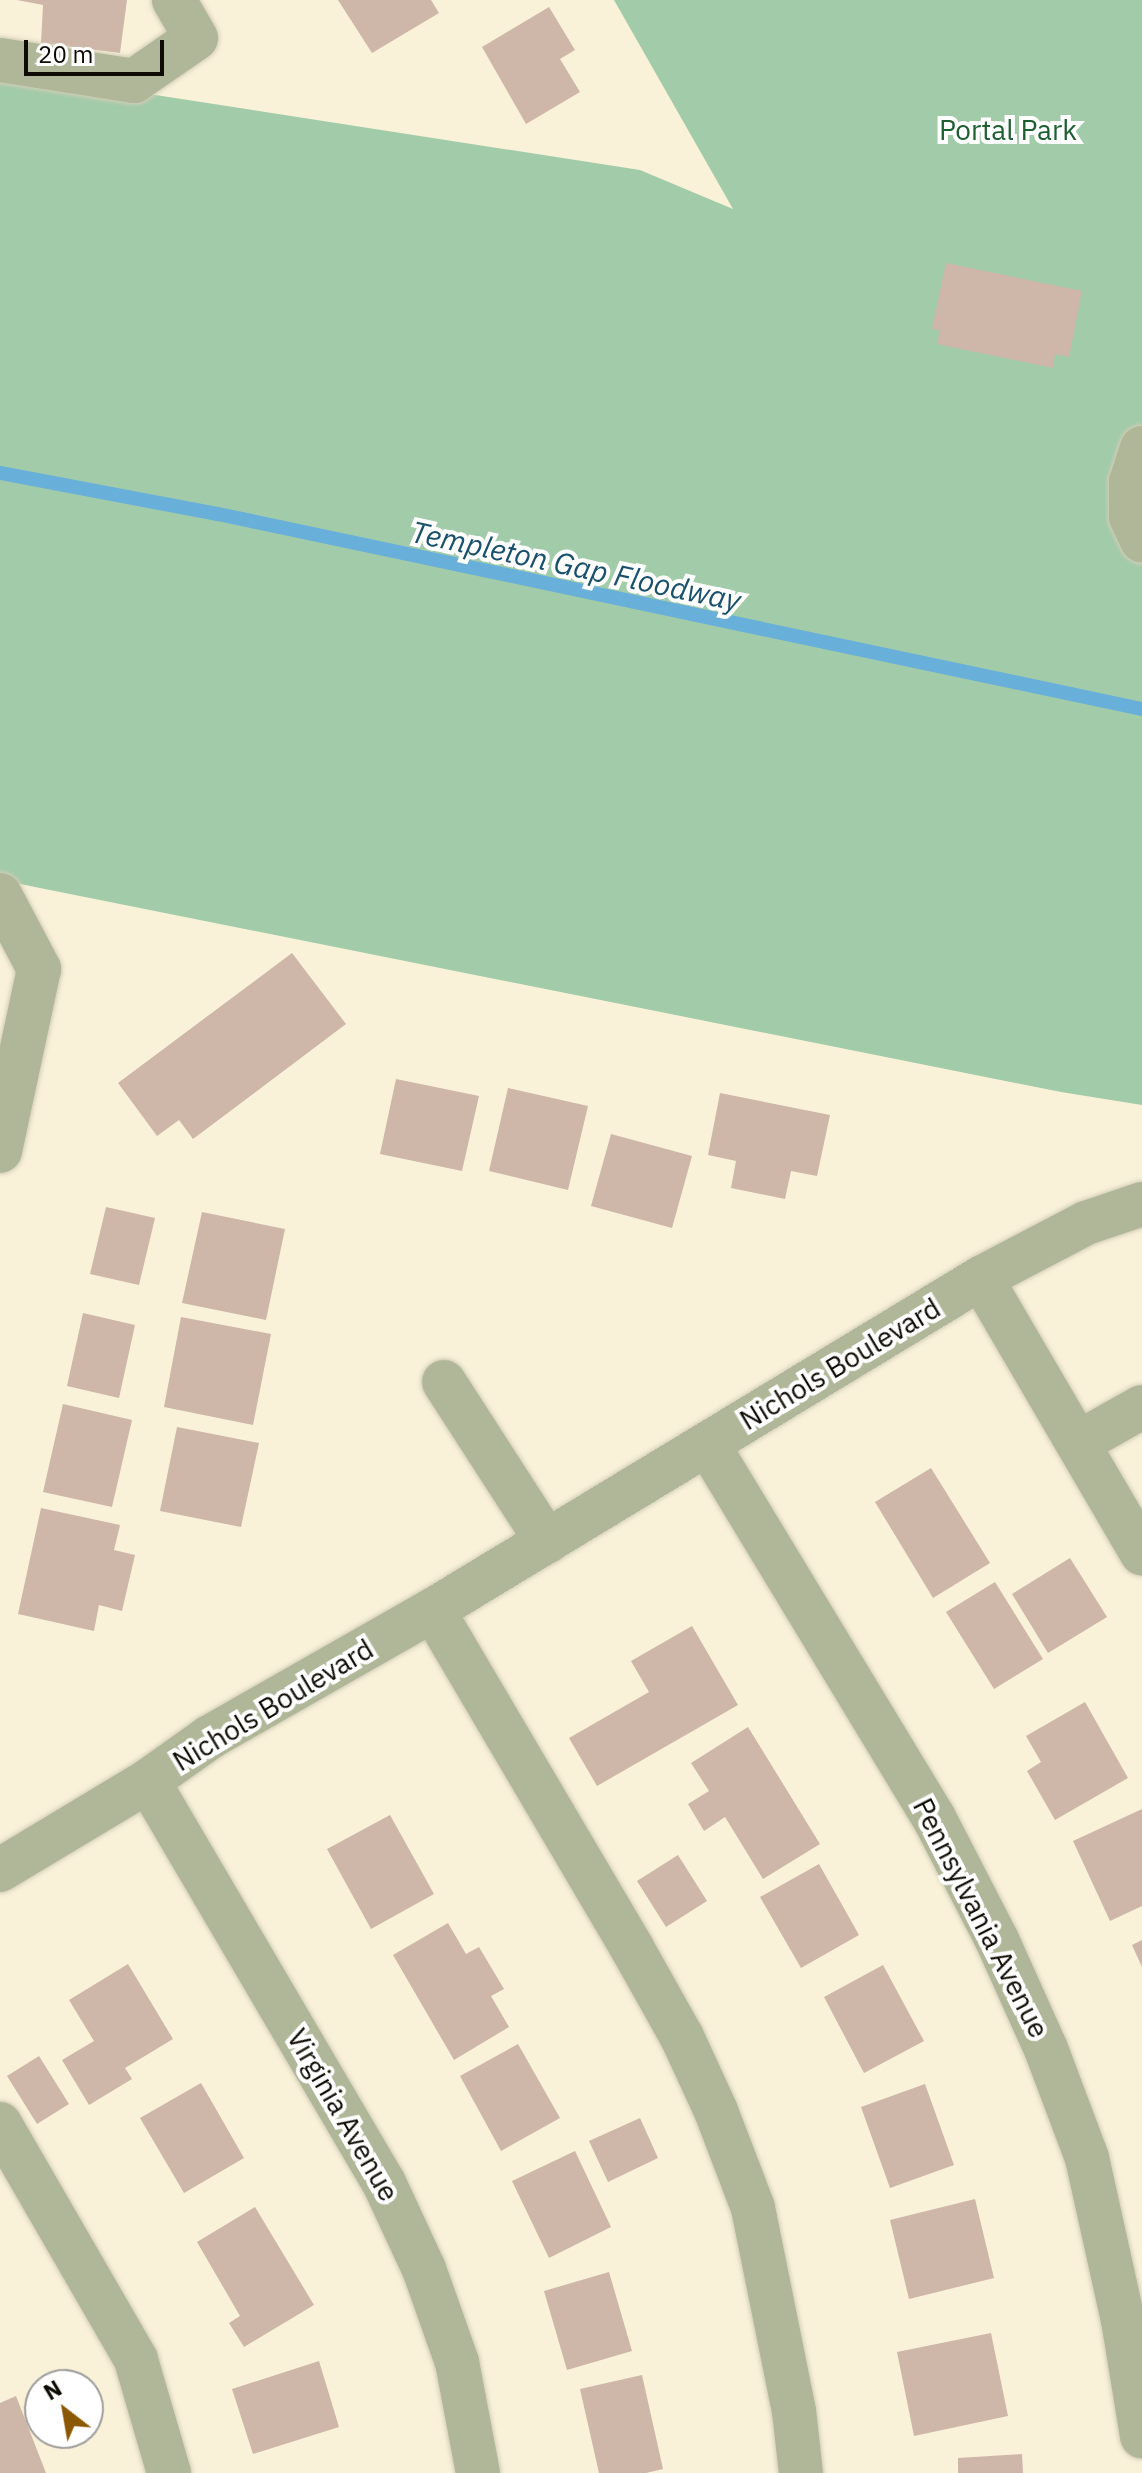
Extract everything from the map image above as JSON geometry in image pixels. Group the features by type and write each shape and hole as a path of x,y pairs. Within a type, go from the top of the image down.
{"street":[{"path":"0,60 134,81 196,38 174,0"},
{"path":"1142,448 1131,482 1131,517 1142,541"},
{"path":"0,895 39,969 0,1151"},
{"name":"Nichols Boulevard","path":"0,1870 148,1781 210,1737 433,1610 981,1278 1086,1223 1142,1204"},
{"path":"981,1278 1142,1553"},
{"path":"444,1382 547,1542"},
{"path":"1078,1443 1142,1407"},
{"name":"Pennsylvania Avenue","path":"708,1445 934,1818 997,1940 1046,2049 1087,2158 1123,2320 1142,2436"},
{"path":"433,1610 632,1948 682,2037 716,2111 753,2208 794,2411 801,2473"},
{"name":"Virginia Avenue","path":"148,1781 391,2197 424,2269 457,2362 478,2473"},
{"path":"0,2124 136,2360 169,2473"}],"green space":[{"name":"Portal Park","path":"614,0 1142,0 1142,1105 1061,1092 0,880 0,71 640,170 733,209"}],"building":[{"path":"17,0 127,0 120,53 41,43 43,5"},
{"path":"338,0 431,0 439,13 372,53"},
{"path":"549,7 575,50 560,59 580,92 526,124 482,47"},
{"path":"946,263 1082,291 1069,357 1055,354 1053,368 937,344 940,330 932,329"},
{"path":"292,953 346,1024 193,1139 179,1120 157,1136 118,1083"},
{"path":"396,1079 479,1096 462,1171 380,1154"},
{"path":"508,1088 588,1106 568,1190 489,1171"},
{"path":"720,1093 830,1115 817,1176 791,1171 785,1199 731,1188 736,1161 708,1155"},
{"path":"611,1134 692,1156 672,1228 591,1206"},
{"path":"106,1207 155,1218 139,1285 90,1274"},
{"path":"202,1212 285,1229 266,1320 182,1303"},
{"path":"83,1313 135,1325 119,1398 67,1386"},
{"path":"181,1317 271,1334 253,1425 164,1407"},
{"path":"63,1404 132,1420 112,1507 43,1492"},
{"path":"177,1427 259,1443 241,1527 160,1511"},
{"path":"931,1468 990,1563 933,1598 875,1502"},
{"path":"41,1508 120,1525 114,1550 135,1555 122,1611 99,1605 94,1631 18,1614"},
{"path":"1070,1558 1107,1617 1048,1653 1012,1594"},
{"path":"995,1582 1043,1659 994,1689 946,1612"},
{"path":"692,1626 738,1705 597,1786 569,1738 649,1692 631,1661"},
{"path":"1085,1702 1128,1778 1055,1820 1027,1771 1041,1762 1026,1736"},
{"path":"748,1727 820,1844 763,1879 725,1817 704,1831 688,1804 709,1791 691,1763"},
{"path":"1142,1809 1142,1906 1110,1921 1073,1841"},
{"path":"390,1815 434,1894 371,1929 327,1849"},
{"path":"678,1855 707,1901 666,1927 637,1881"},
{"path":"819,1864 859,1935 801,1968 760,1897"},
{"path":"448,1923 466,1954 479,1947 504,1989 491,1996 509,2027 454,2060 393,1955"},
{"path":"1142,1940 1142,1967 1132,1945"},
{"path":"128,1964 173,2039 125,2068 132,2079 89,2105 62,2060 94,2041 69,2000"},
{"path":"883,1965 924,2041 864,2073 824,1997"},
{"path":"518,2044 560,2118 501,2151 460,2076"},
{"path":"39,2056 69,2104 37,2124 7,2076"},
{"path":"201,2083 244,2158 184,2193 140,2118"},
{"path":"925,2084 954,2165 890,2188 861,2107"},
{"path":"640,2118 658,2158 608,2182 589,2141"},
{"path":"575,2151 611,2227 549,2258 512,2181"},
{"path":"975,2199 994,2278 909,2299 890,2220"},
{"path":"255,2207 314,2305 244,2347 229,2323 240,2316 197,2242"},
{"path":"609,2272 632,2351 567,2370 544,2291"},
{"path":"991,2333 1008,2416 914,2436 897,2352"},
{"path":"319,2361 339,2427 253,2454 232,2389"},
{"path":"642,2375 663,2469 646,2473 599,2473 580,2389"},
{"path":"16,2396 24,2417 24,2449 37,2449 46,2473 0,2473 0,2403"},
{"path":"1022,2454 1023,2473 958,2473 958,2458"}],"waterway":[{"name":"Templeton Gap Floodway","path":"0,473 218,514 1142,709"}]}
